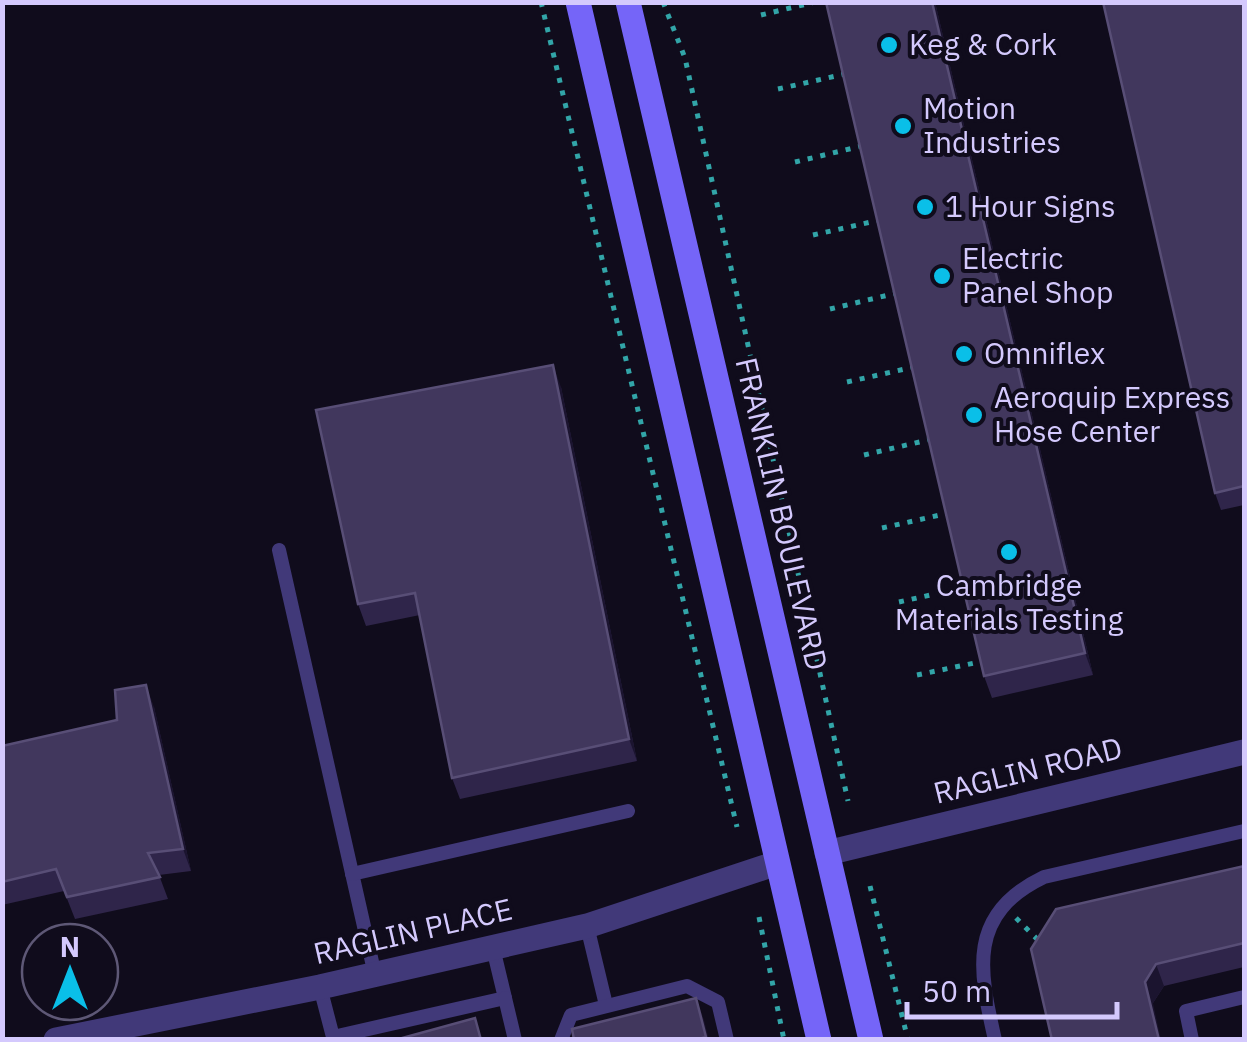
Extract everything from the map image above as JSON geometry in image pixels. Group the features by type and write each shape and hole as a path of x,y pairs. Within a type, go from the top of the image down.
{"main road":[{"path":"578,2 820,1040"},
{"name":"FRANKLIN BOULEVARD","path":"628,2 871,1040"}],"street":[{"name":"RAGLIN ROAD","path":"827,854 1244,752"},
{"name":"RAGLIN PLACE","path":"66,1038 320,987 587,926 777,863"}],"lane":[{"path":"280,550 374,974"},
{"path":"352,874 628,810"},
{"path":"996,1040 980,974 982,954 996,917 1016,893 1044,877 1244,830"},
{"path":"587,926 606,1005"},
{"path":"493,948 515,1040"},
{"path":"561,1040 570,1015 687,986 718,1002 727,1040"},
{"path":"320,987 333,1038 505,998"},
{"path":"1192,1040 1186,1011 1244,997"}],"path":[{"path":"541,2 736,827"},
{"path":"663,2 685,58 848,801"},
{"path":"761,15 815,2"},
{"path":"778,89 845,74"},
{"path":"795,162 862,146"},
{"path":"813,235 880,220"},
{"path":"830,309 897,294"},
{"path":"847,382 914,367"},
{"path":"864,455 932,439"},
{"path":"882,528 949,513"},
{"path":"899,602 966,586"},
{"path":"917,676 984,660"},
{"path":"870,886 908,1040"},
{"path":"759,917 784,1040"},
{"path":"1015,917 1030,936 1050,948"}],"building":[{"path":"826,2 932,2 1085,653 984,676"},
{"path":"1103,2 1244,2 1244,486 1215,493"},
{"path":"553,365 629,739 452,778 415,593 358,604 316,410"},
{"path":"146,685 183,849 148,853 160,877 67,897 56,869 2,882 2,746 117,720 115,690"},
{"path":"1244,866 1244,943 1156,964 1145,982 1159,1040 1052,1040 1031,949 1056,909"},
{"path":"696,998 706,1037 574,1040 572,1029"},
{"path":"475,1018 481,1040 395,1040"}],"place":[{"name":"Keg & Cork","path":"889,45"},
{"name":"Motion Industries","path":"903,126"},
{"name":"1 Hour Signs","path":"925,207"},
{"name":"Electric Panel Shop","path":"942,276"},
{"name":"Omniflex","path":"964,354"},
{"name":"Aeroquip Express Hose Center","path":"974,415"},
{"name":"Cambridge Materials Testing","path":"1009,552"}]}
